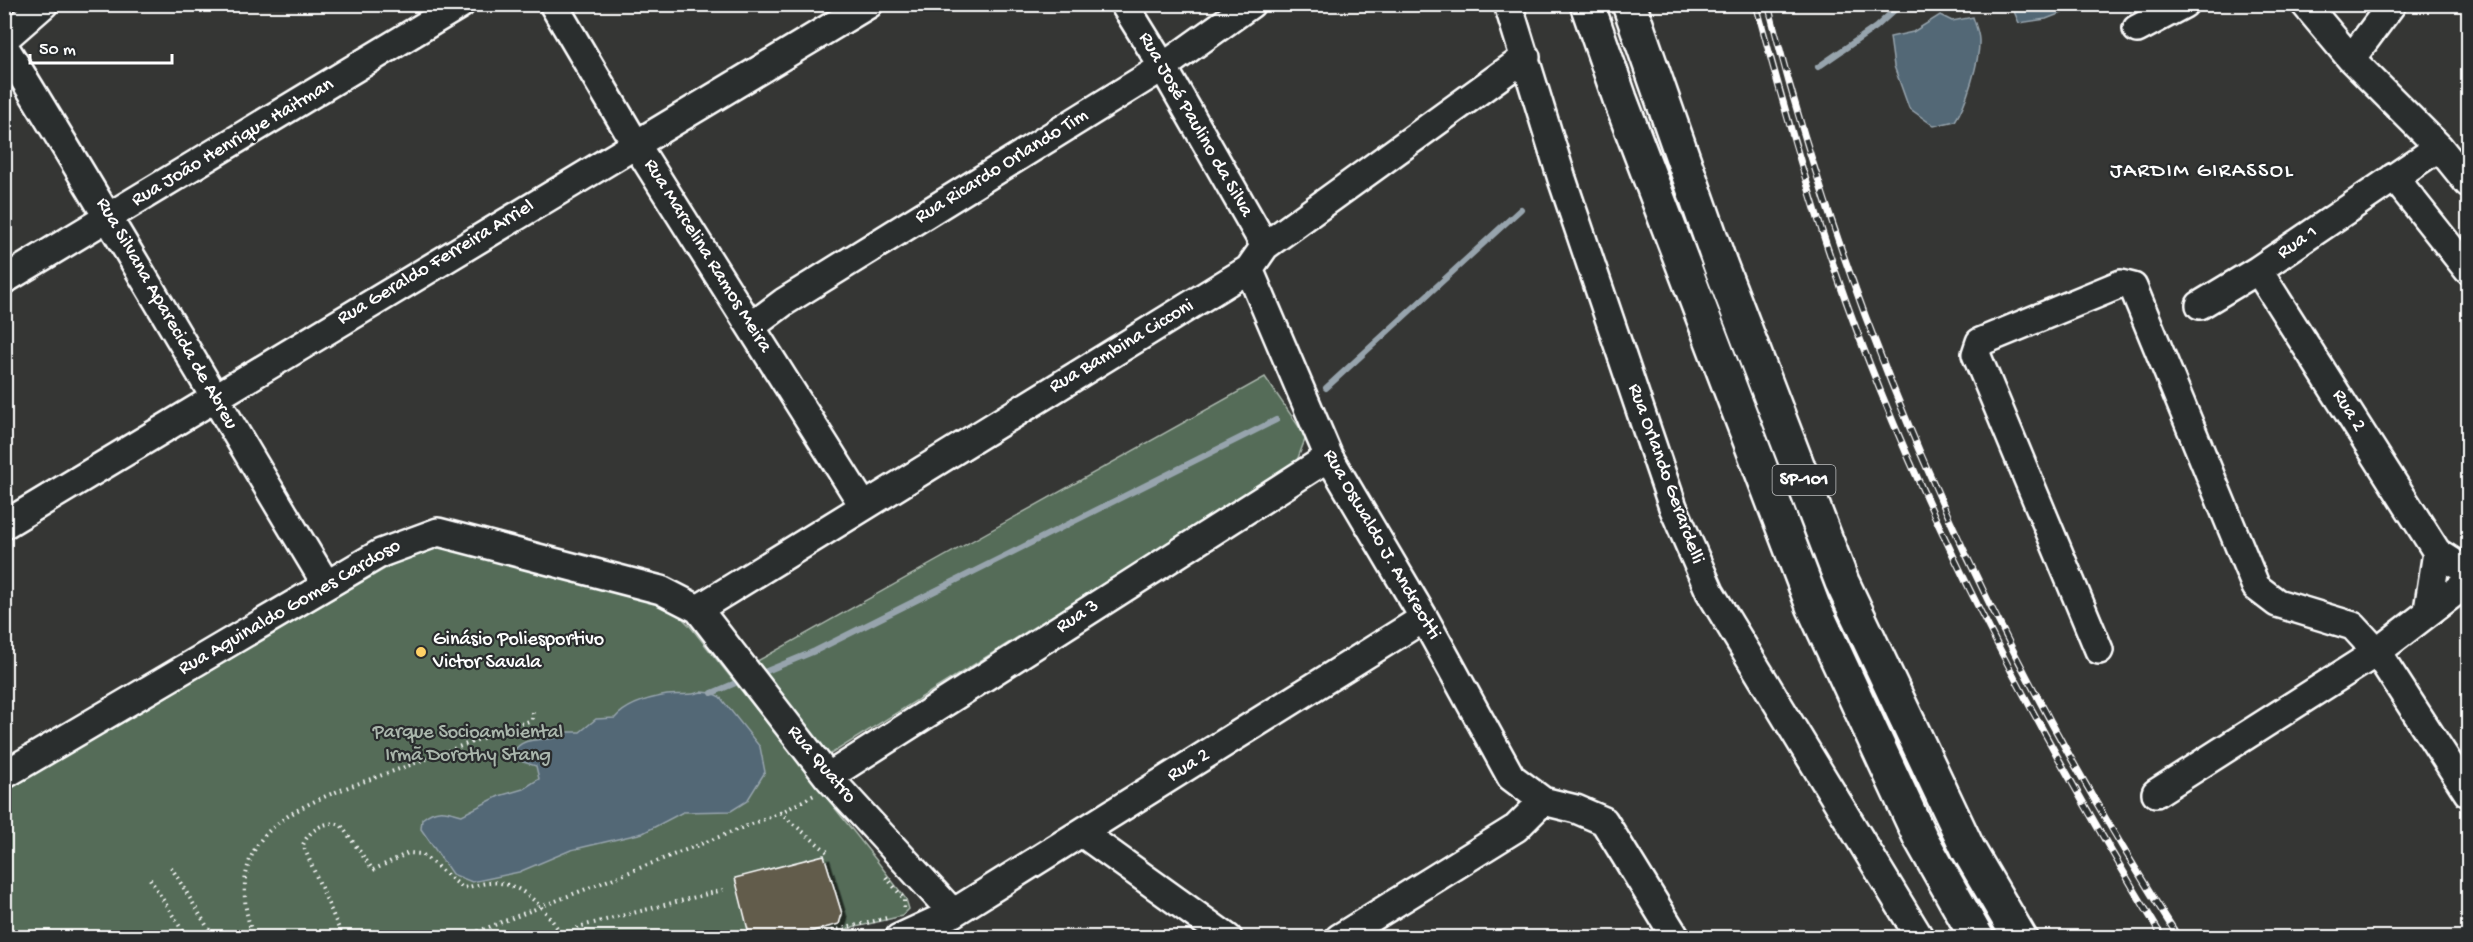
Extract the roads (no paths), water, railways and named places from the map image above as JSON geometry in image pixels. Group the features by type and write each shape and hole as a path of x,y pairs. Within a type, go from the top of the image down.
{"highway":[{"name":"SP-101","path":"1587,4 1624,110 1813,606 1920,837 1977,938"},
{"name":"SP-101","path":"1629,4 1720,264 1842,582 1968,849 2020,938"}],"street":[{"path":"4,39 44,4"},
{"name":"Rua João Henrique Haitman","path":"4,280 461,4"},
{"name":"Rua Marcelina Ramos Meira","path":"553,4 636,143 863,506"},
{"name":"Rua Geraldo Ferreira Arriel","path":"4,525 869,4"},
{"name":"Rua José Paulino da Silva","path":"1124,4 1163,67 1265,246"},
{"name":"Rua Ricardo Orlando Tim","path":"752,327 784,302 1163,67 1251,4"},
{"name":"Rua Orlando Gerardelli","path":"1508,4 1562,180 1669,496 1710,592 1920,938"},
{"path":"2137,29 2184,4"},
{"path":"2305,4 2351,58 2439,147 2469,183"},
{"path":"2351,58 2392,4"},
{"name":"Rua Silvana Aparecida de Abreu","path":"4,46 110,217 213,398 326,584"},
{"name":"Rua Bambina Cicconi","path":"698,609 1249,269 1265,246 1526,57"},
{"name":"Rua 1","path":"2200,305 2258,270 2439,147"},
{"path":"2394,177 2469,270"},
{"name":"Rua Oswaldo J. Andreotti","path":"1249,269 1329,457 1424,618 1511,777 1544,801"},
{"name":"Rua 2","path":"2258,270 2437,552 2469,572"},
{"path":"2099,650 1976,354 1980,342 2121,284 2133,287 2256,587 2277,603 2353,626 2377,652 2469,793"},
{"name":"Rua 3","path":"820,780 1329,457"},
{"name":"Rua Aguinaldo Gomes Cardoso","path":"4,775 381,553 438,532 661,590 698,609"},
{"path":"2428,610 2437,552"},
{"path":"2156,793 2377,652 2428,610 2469,582"},
{"name":"Rua Quatro","path":"698,609 820,780 953,913"},
{"name":"Rua 2","path":"896,923 953,913 1424,618"},
{"path":"1339,938 1516,828 1544,801 1576,809 1604,821 1676,938"},
{"path":"1082,833 1228,938"}],"water":[{"path":"2000,5 2082,5 2046,19 2019,23 2012,7"},
{"path":"1940,15 1952,21 1973,17 1979,49 1972,82 1955,121 1934,126 1909,108 1894,66 1890,37 1913,32"},
{"path":"712,693 720,697 760,747 765,772 747,801 731,811 683,812 643,833 571,850 519,872 472,882 452,874 421,829 422,819 436,811 462,815 499,796 523,789 539,779 536,766 514,759 513,753 524,742 554,738 567,732 580,732 596,719 615,718 632,705 646,700 667,695"}],"waterway":[{"path":"1818,67 1876,27 1901,4"},
{"path":"1326,388 1521,209"},
{"path":"757,675 815,651 1276,420"},
{"path":"712,693 745,679"}],"railway":[{"path":"1756,4 1793,138 1824,237 1867,357 1902,444 1940,528 2024,695 2115,858 2163,938"},
{"path":"1768,4 1802,128 1842,250 1886,370 1936,488 1990,604 2049,717 2112,829 2179,938"}],"place":[{"name":"Ginásio Poliesportivo Victor Savala","path":"421,652"}],"district":[{"name":"JARDIM GIRASSOL","path":"2202,172"}],"park label":[{"name":"Parque Socioambiental Irmã Dorothy Stang","path":"468,744"}]}
